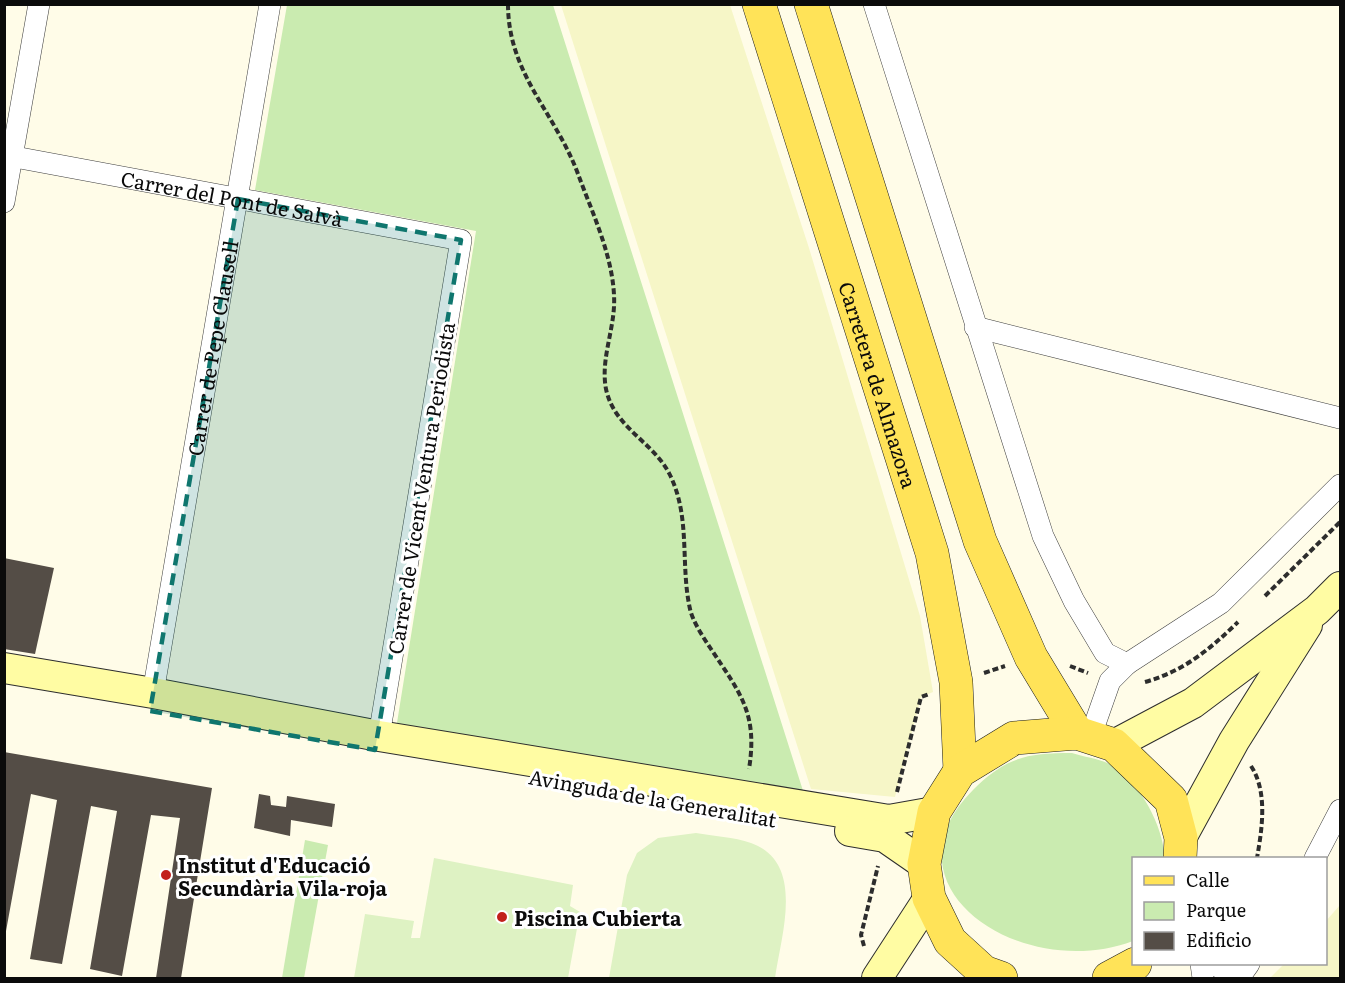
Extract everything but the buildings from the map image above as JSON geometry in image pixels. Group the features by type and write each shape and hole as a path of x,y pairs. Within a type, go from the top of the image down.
{"main road":[{"name":"Carretera de Almazora","path":"759,4 932,553 956,682 960,771"},
{"path":"811,4 980,541 1031,657 1094,738 1171,800 1180,848"},
{"path":"986,976 950,940 929,898 924,864 934,812 960,771 1014,738 1094,738"},
{"path":"1109,978 1132,965"}],"street":[{"path":"4,202 9,155 39,4"},
{"name":"Carrer de Pepe Clausell","path":"152,702 270,4"},
{"path":"874,4 1043,536 1074,601 1105,653 1127,664"},
{"name":"Carrer del Pont de Salvà","path":"9,155 460,240"},
{"name":"Carrer de Vicent Ventura Periodista","path":"377,743 460,240"},
{"path":"975,327 1341,418"},
{"path":"1094,738 1110,681 1127,664 1221,603 1341,485"},
{"path":"1094,738 1193,703 1317,610 1341,587"},
{"path":"1180,848 1234,741 1317,610"},
{"name":"Avinguda de la Generalitat","path":"4,668 152,702 885,837 924,864"},
{"name":"Avinguda de la Generalitat","path":"4,686 152,702"},
{"name":"Avinguda de la Generalitat","path":"377,743 890,820 934,812"},
{"path":"1316,857 1341,810"},
{"path":"877,978 929,898"},
{"path":"1216,965 1239,978 1248,965"}],"path":[{"path":"508,4 509,30 516,58 570,152 609,260 614,312 605,372 606,389 621,421 659,458 678,493 683,514 686,587 690,612 705,640 736,685 745,706 752,749 748,774"}],"highlighted area":[{"path":"238,199 461,240 375,750 150,711"}],"green space":[{"path":"287,5 553,5 805,797 396,729 476,231 255,190"},
{"path":"561,5 730,5 809,248 920,616 933,692 921,697 895,797 811,789"},
{"path":"1072,753 1113,766 1133,784 1155,819 1165,857 1132,857 1132,941 1090,951 1047,949 1008,937 975,917 952,891 942,860 948,826 973,790 996,770 1018,759 1042,754"},
{"path":"696,833 751,843 768,853 779,866 786,902 785,922 775,978 609,978 627,875 637,853 658,838"},
{"path":"305,840 328,845 304,978 282,978"},
{"name":"Piscina Cubierta","path":"434,858 573,885 570,906 580,912 568,978 354,978 365,914 414,921 411,938 420,938"},
{"path":"1340,905 1340,978 1270,978 1283,965 1327,965 1327,920"}],"place":[{"name":"Institut d'Educació Secundària Vila-roja","path":"166,875"},
{"name":"Piscina Cubierta","path":"502,917"}]}
